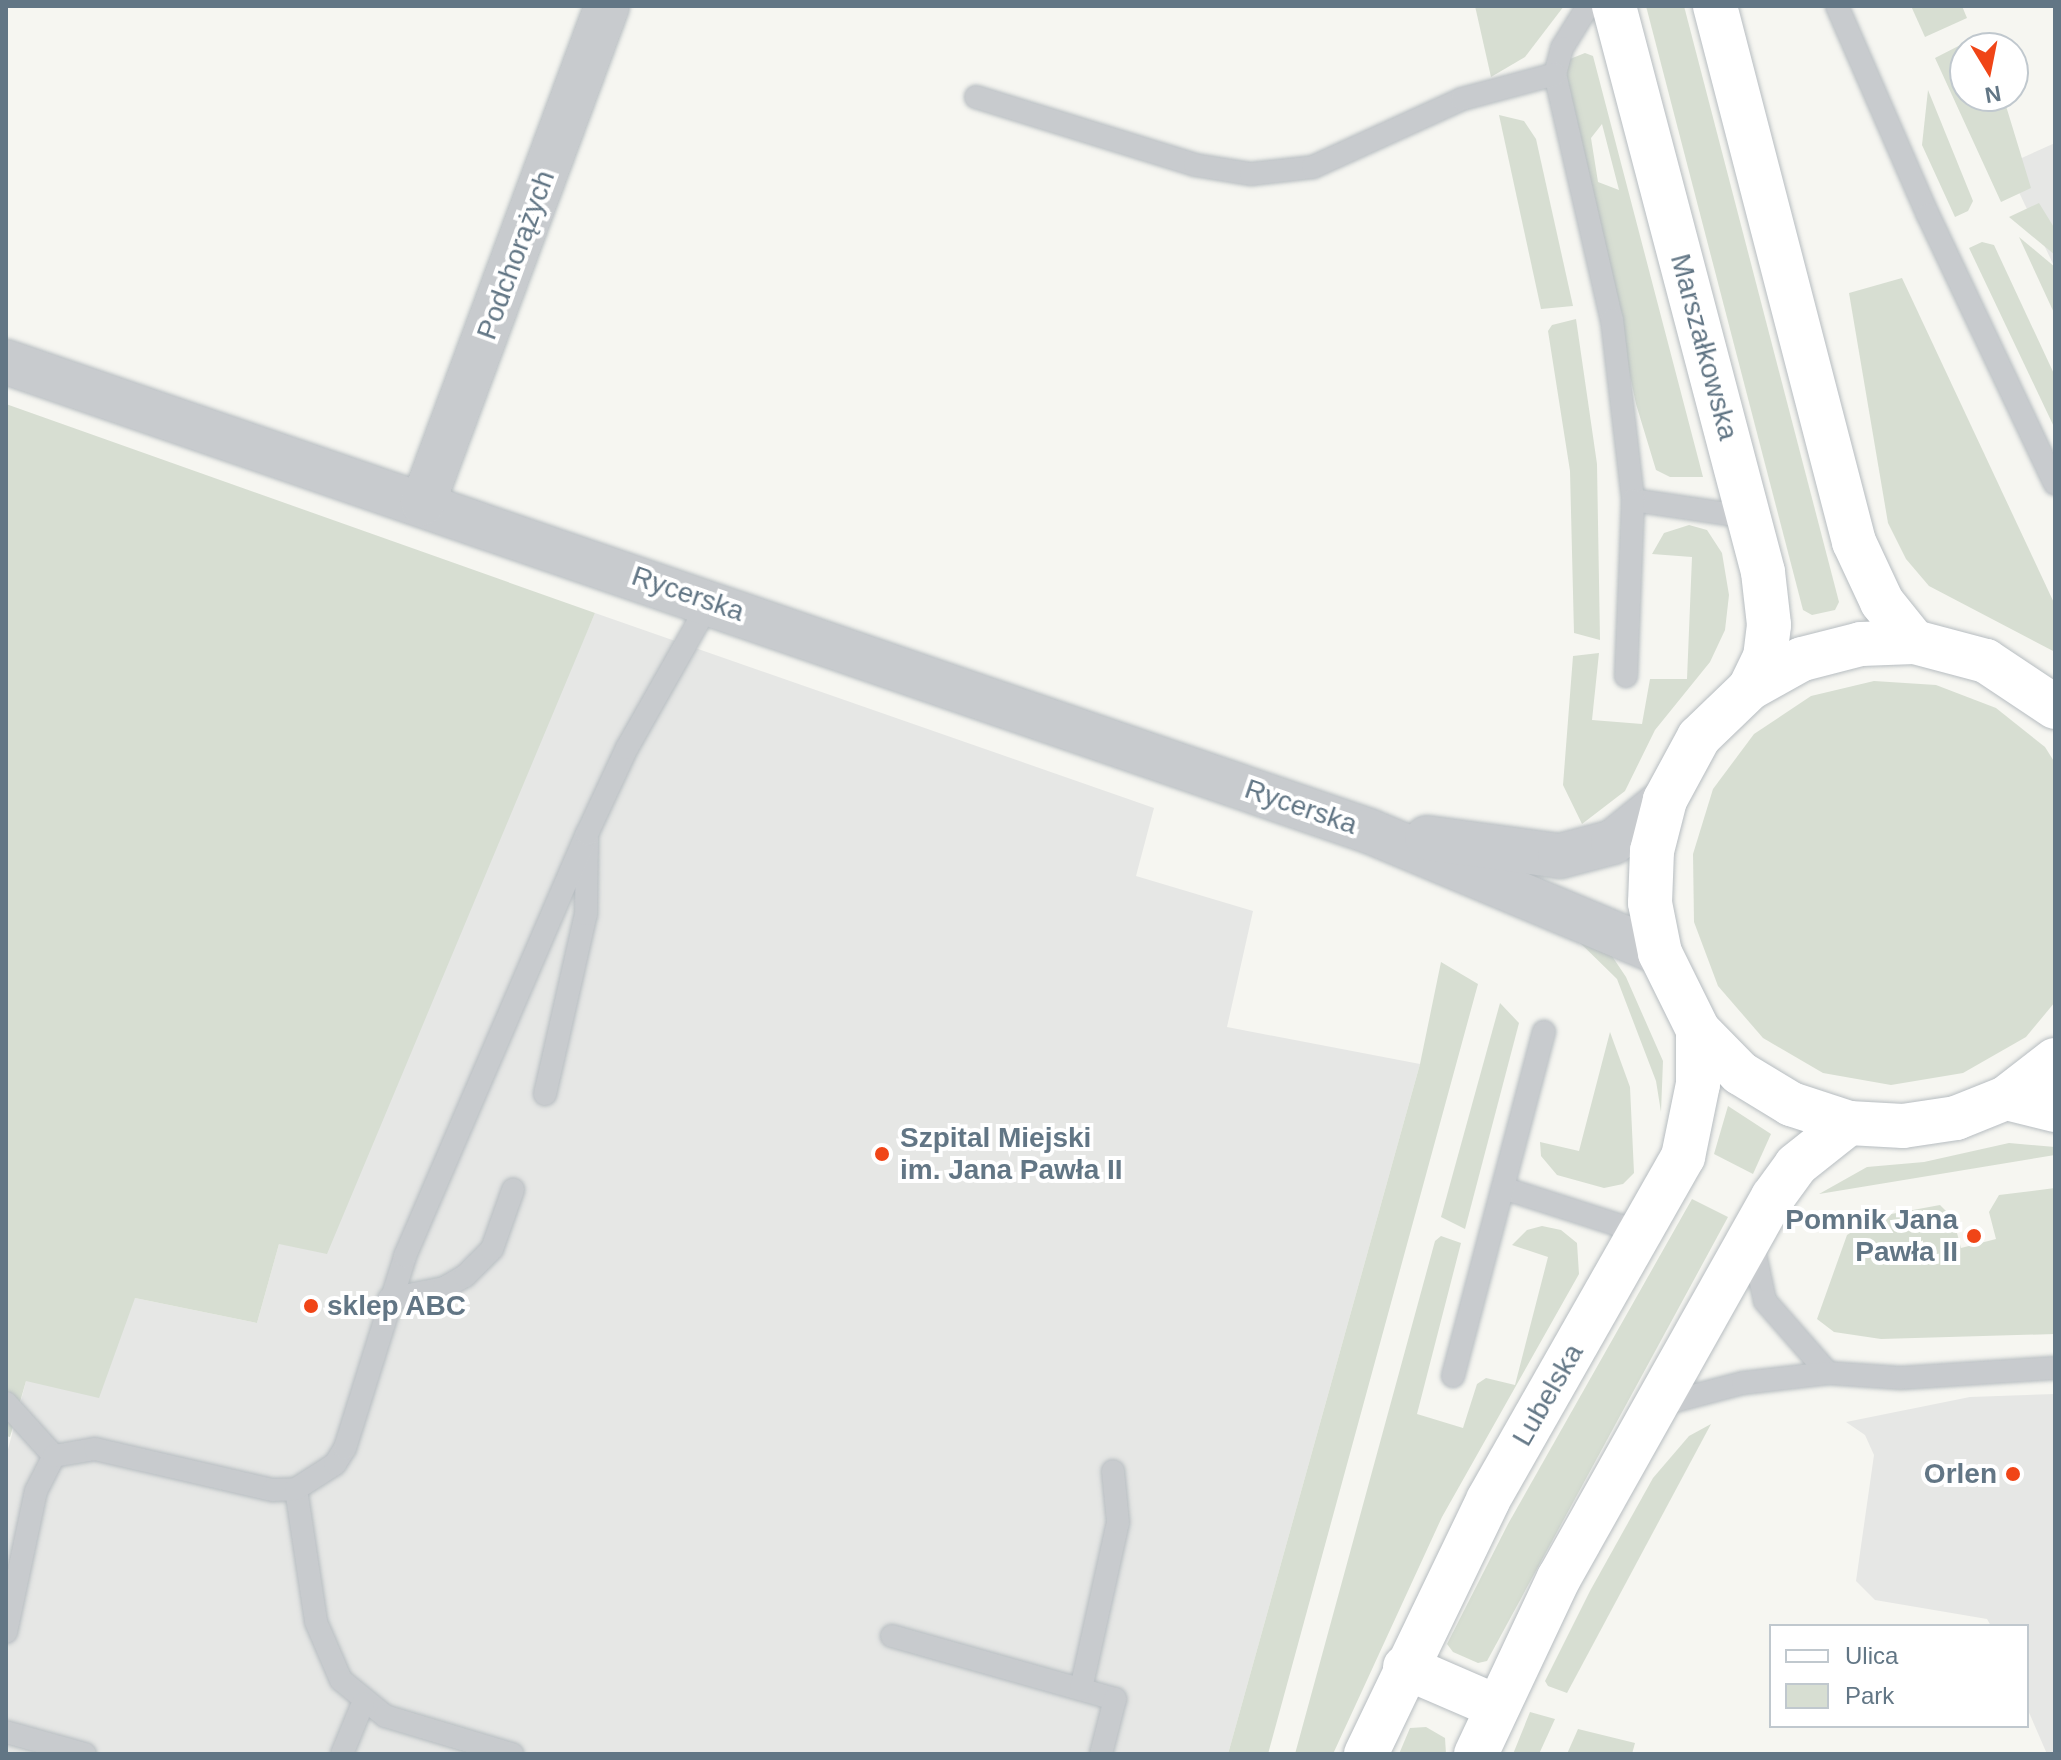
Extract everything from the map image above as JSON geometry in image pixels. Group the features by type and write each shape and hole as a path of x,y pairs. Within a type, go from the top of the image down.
{"main road":[{"name":"Marszałkowska","path":"1614,6 1763,572 1769,625 1765,657 1750,688"},
{"path":"1715,6 1854,542 1882,602 1914,642"},
{"path":"2055,707 1986,661 1914,642 1861,644 1802,659 1750,688 1699,737 1665,800 1652,851 1650,903 1660,953 1698,1030 1740,1073 1791,1104 1849,1123 1929,1122 2006,1098 2055,1060"},
{"name":"Lubelska","path":"1366,1754 1405,1667 1488,1500 1683,1157 1698,1084 1698,1030"},
{"path":"2006,1098 2055,1110"},
{"path":"1476,1754 1495,1706 1559,1578 1752,1238 1796,1165 1849,1123"},
{"path":"1405,1667 1495,1706"}],"street":[{"name":"Podchorążych","path":"423,503 607,6"},
{"name":"Rycerska","path":"6,362 710,601 1369,831 1660,953"},
{"name":"Rycerska","path":"1369,831 1560,856 1613,842 1665,800"}],"lane":[{"path":"1588,6 1562,48 1555,74 1612,320 1633,500 1626,676"},
{"path":"1837,6 1928,215 2055,484"},
{"path":"976,97 1195,165 1251,174 1313,167 1462,99 1555,74"},
{"path":"1633,500 1748,517"},
{"path":"54,1456 95,1449 236,1484 296,1489 317,1479 345,1448 389,1299 587,834 627,748 710,601"},
{"path":"545,1094 586,914 587,834"},
{"path":"1453,1376 1544,1032"},
{"path":"1503,1188 1640,1232"},
{"path":"389,1299 444,1288 465,1276 492,1249 513,1190"},
{"path":"1752,1238 1765,1301 1828,1373"},
{"path":"1659,1405 1743,1383 1828,1373 1901,1378 2055,1368"},
{"path":"6,1403 54,1456"},
{"path":"6,1632 36,1491 54,1456"},
{"path":"1081,1689 1118,1522 1113,1471"},
{"path":"296,1489 316,1622 341,1680 363,1703 406,1724 512,1754"},
{"path":"892,1636 1115,1699 1101,1754"},
{"path":"342,1754 363,1703"},
{"path":"6,1732 85,1754"}],"shaded area":[{"path":"2055,143 2055,268 2006,165"},
{"name":"Szpital Miejski im. Jana Pawła II","path":"595,613 1154,808 1136,876 1253,911 1227,1027 1420,1064 1228,1754 6,1754 6,1457 26,1381 135,1298 257,1323 279,1244 560,693"},
{"path":"2055,1394 2055,1754 2047,1754 2029,1713 2029,1624 1990,1624 1987,1619 1875,1600 1856,1581 1874,1455 1865,1435 1846,1422 1970,1397"}],"green space":[{"path":"1475,6 1564,6 1525,57 1491,77"},
{"path":"1646,6 1684,6 1839,602 1835,610 1812,615 1803,610"},
{"path":"1911,6 1962,6 1967,18 1925,37"},
{"path":"1949,51 1949,89 1935,58"},
{"path":"1585,53 1593,56 1703,477 1670,477 1656,470 1636,404 1566,72 1570,59","holes":["1602,124 1619,190 1598,182 1591,138"]},
{"path":"1928,90 1973,201 1968,211 1955,217 1922,145"},
{"path":"1960,112 2008,112 2031,188 2001,202"},
{"path":"1499,115 1524,121 1536,139 1573,306 1541,309"},
{"path":"2039,203 2055,229 2055,255 2009,217"},
{"path":"2019,237 2055,267 2055,315"},
{"path":"1982,242 1994,245 2055,376 2055,429 1969,248"},
{"path":"1902,278 2055,605 2055,652 1929,586 1906,559 1888,523 1849,293"},
{"path":"1576,319 1597,464 1600,640 1574,633 1570,471 1548,331 1552,325"},
{"path":"6,404 595,613 327,1254 279,1244 257,1323 135,1298 99,1398 26,1381 10,1437 6,1436"},
{"path":"1689,525 1707,530 1722,553 1729,595 1725,630 1710,662 1655,730 1625,791 1582,824 1563,785 1573,656 1599,653 1592,720 1642,724 1650,679 1687,679 1692,557 1652,554 1664,533"},
{"path":"1874,681 1936,685 1996,708 2045,747 2055,763 2055,1002 2026,1037 1963,1073 1891,1085 1823,1073 1763,1038 1718,986 1694,922 1693,854 1713,789 1754,734 1811,696"},
{"path":"1570,933 1612,956 1626,977 1663,1061 1661,1112 1656,1081 1617,979"},
{"path":"1441,962 1478,984 1268,1754 1228,1754 1420,1064"},
{"path":"1500,1003 1519,1023 1465,1229 1441,1217"},
{"path":"1610,1032 1630,1087 1634,1173 1623,1184 1604,1188 1557,1175 1541,1156 1540,1142 1579,1151"},
{"path":"1728,1106 1771,1134 1753,1174 1714,1154"},
{"path":"2009,1143 2055,1147 2055,1155 1819,1194 1867,1167 1924,1162"},
{"path":"2055,1188 2055,1334 1881,1339 1834,1332 1817,1319 1847,1235 1875,1217 1940,1205 1953,1218 1961,1248 1996,1239 1989,1212 1999,1195"},
{"path":"1692,1199 1728,1217 1487,1661 1478,1663 1453,1652 1447,1644 1508,1524"},
{"path":"1542,1226 1561,1230 1577,1243 1579,1274 1442,1517 1333,1754 1295,1754 1435,1241 1441,1236 1461,1243 1417,1414 1463,1428 1477,1384 1486,1378 1515,1385 1548,1257 1512,1245 1527,1230"},
{"path":"1711,1424 1567,1693 1548,1686 1545,1681 1590,1591 1653,1478 1689,1436"},
{"path":"1530,1712 1555,1719 1539,1754 1513,1754"},
{"path":"1426,1727 1445,1738 1446,1754 1399,1754 1410,1728"},
{"path":"1578,1729 1635,1743 1632,1754 1567,1754"}],"place":[{"name":"Szpital Miejski im. Jana Pawła II","path":"882,1154"},
{"name":"Pomnik Jana Pawła II","path":"1974,1236"},
{"name":"sklep ABC","path":"311,1306"},
{"name":"Orlen","path":"2013,1474"}]}
